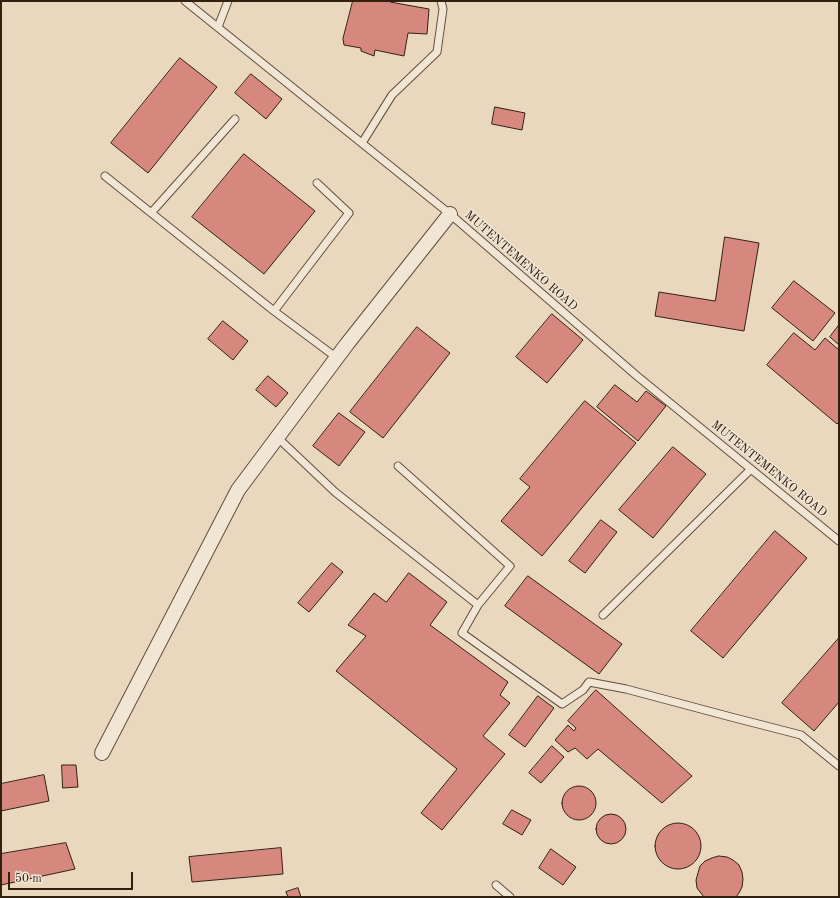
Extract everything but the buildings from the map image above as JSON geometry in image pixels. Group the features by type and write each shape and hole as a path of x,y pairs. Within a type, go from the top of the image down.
{"street":[{"path":"102,753 238,490 337,358 450,214"}],"lane":[{"name":"MUTENTEMENKO ROAD","path":"185,1 450,214 637,376 839,541"},
{"path":"218,27 228,1"},
{"path":"362,143 392,95 437,52 443,9 441,1"},
{"path":"151,213 235,119"},
{"path":"105,176 274,311 337,358"},
{"path":"274,311 349,213 317,183"},
{"path":"277,437 336,492 478,605"},
{"path":"398,466 510,566 478,605 462,633 562,704 583,690 589,682 626,688 731,717 801,734 839,766"},
{"path":"603,615 751,469"},
{"path":"496,885 510,897"}]}
